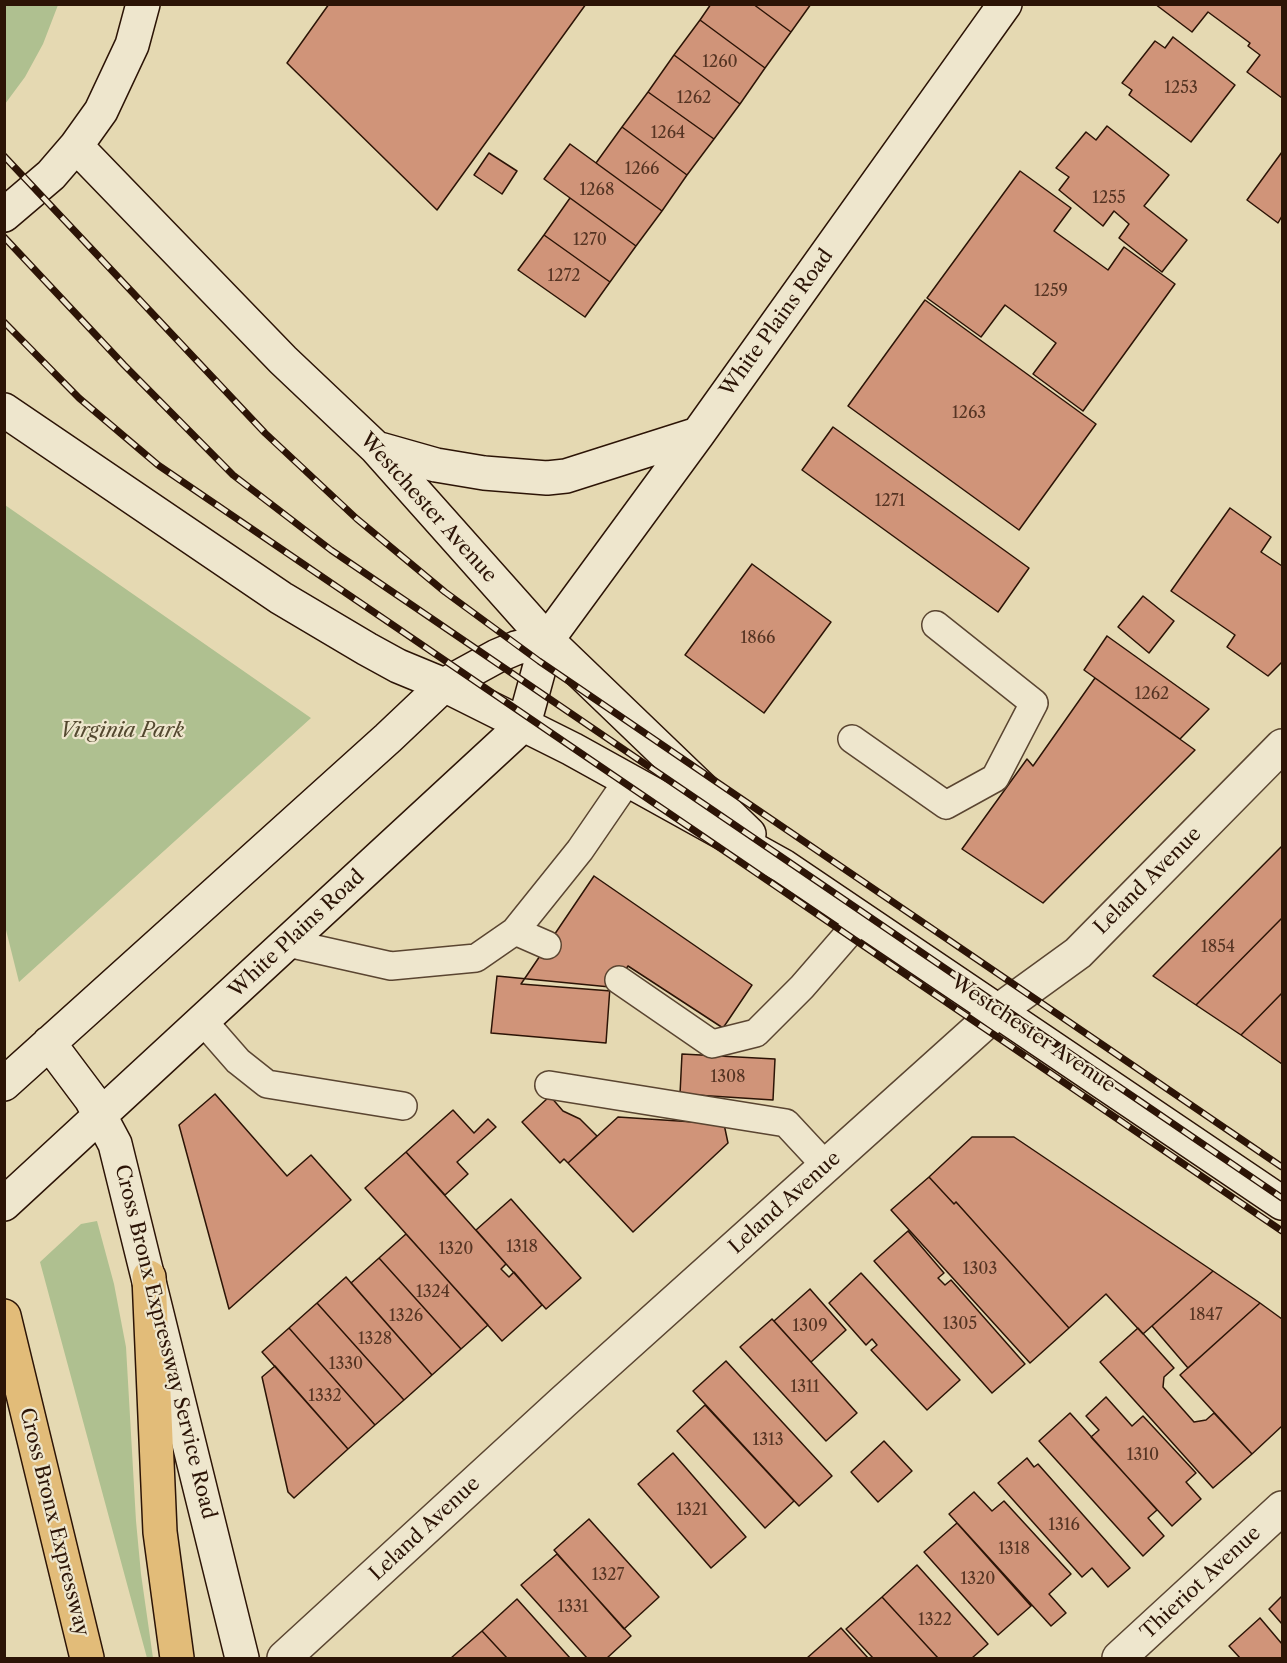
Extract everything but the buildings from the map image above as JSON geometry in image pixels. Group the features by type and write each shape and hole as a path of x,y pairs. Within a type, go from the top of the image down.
{"highway":[{"path":"149,1277 160,1532 177,1659"},
{"name":"Cross Bronx Expressway","path":"4,1316 87,1659"}],"main road":[{"path":"4,215 45,182 76,146 101,111 132,45 144,4"},
{"name":"White Plains Road","path":"14,1195 524,724 547,639 698,434 1005,4"},
{"name":"Westchester Avenue","path":"76,146 283,360 376,448 547,639 783,867"},
{"name":"Westchester Avenue","path":"4,410 281,597 388,660 524,724 783,867 1282,1203"},
{"path":"376,448 436,465 484,473 547,478 566,476 698,434"},
{"path":"4,1084 444,685 497,656 547,639"},
{"name":"Leland Avenue","path":"284,1659 563,1402 998,1011 1078,952 1282,746"},
{"name":"Cross Bronx Expressway Service Road","path":"49,1043 77,1078 101,1115 115,1144 242,1659"},
{"name":"Thieriot Avenue","path":"1119,1659 1282,1508"}],"lane":[{"path":"852,739 946,805 995,778 1034,703 936,625"},
{"path":"288,943 391,966 476,958 516,931 579,850 628,780"},
{"path":"619,980 712,1044 756,1033 802,987 861,919"},
{"path":"516,931 547,945"},
{"path":"203,1021 238,1061 267,1084 403,1106"},
{"path":"549,1086 786,1123 826,1166"}],"green space":[{"path":"5,4 58,5 43,44 25,77 5,104"},
{"name":"Virginia Park","path":"5,505 311,718 19,982 4,922"},
{"path":"97,1221 114,1284 126,1347 136,1521 153,1658 147,1658 40,1262 81,1224"}],"railway":[{"path":"4,156 265,433 357,519 445,592 539,661 1282,1167"},
{"path":"4,237 124,365 233,475 331,550 1282,1198"},
{"path":"4,322 79,398 158,465 1282,1231"}]}
